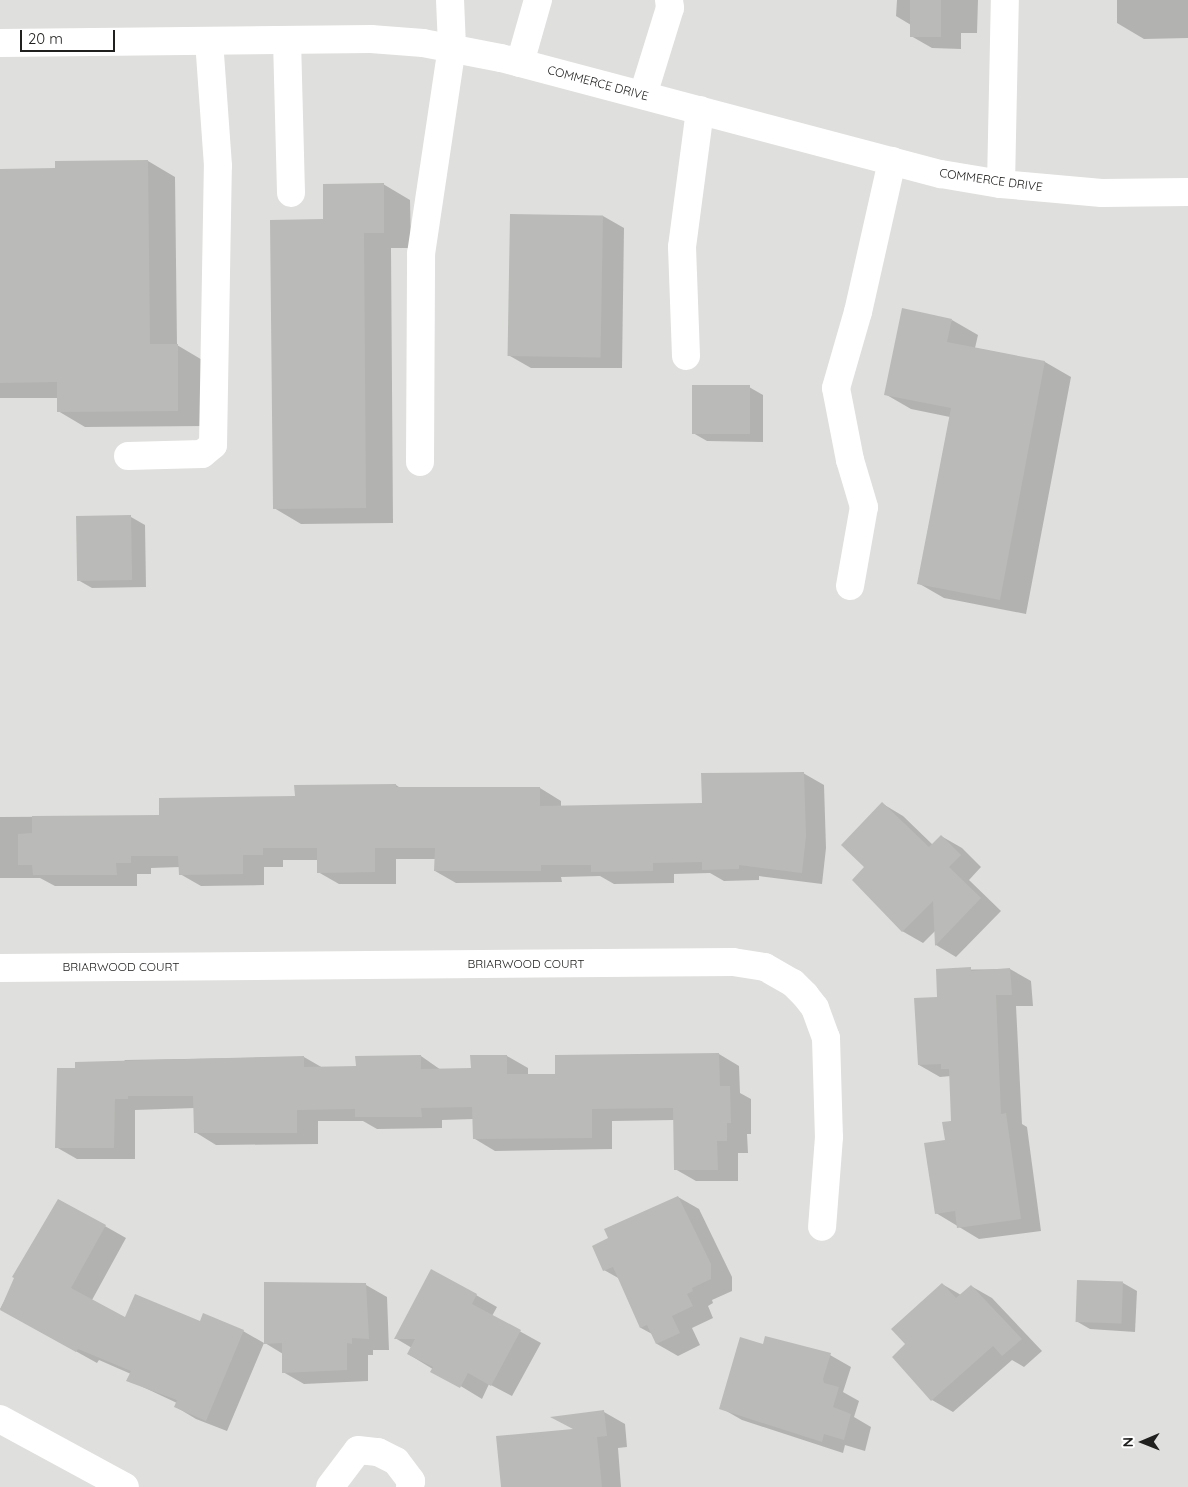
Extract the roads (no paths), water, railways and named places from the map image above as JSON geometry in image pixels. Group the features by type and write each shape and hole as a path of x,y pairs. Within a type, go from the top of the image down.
{"street":[{"path":"420,462 421,254 452,47 450,0"},
{"path":"520,63 538,0"},
{"path":"643,95 670,8 669,0"},
{"path":"1001,184 1005,0"},
{"path":"287,40 292,192"},
{"name":"COMMERCE DRIVE","path":"0,43 401,40 452,47 520,63 941,174 1001,184 1102,193 1188,192"},
{"path":"128,456 202,454 213,446 218,166 208,41"},
{"path":"686,356 682,247 700,110"},
{"path":"850,586 864,508 850,460 836,388 858,312 892,161"},
{"name":"BRIARWOOD COURT","path":"0,968 733,962 765,967 787,979 805,995 815,1008 826,1038 828,1137 822,1227"},
{"path":"0,1419 125,1487"},
{"path":"330,1487 358,1450 378,1452 396,1461 410,1481 410,1487"}]}
